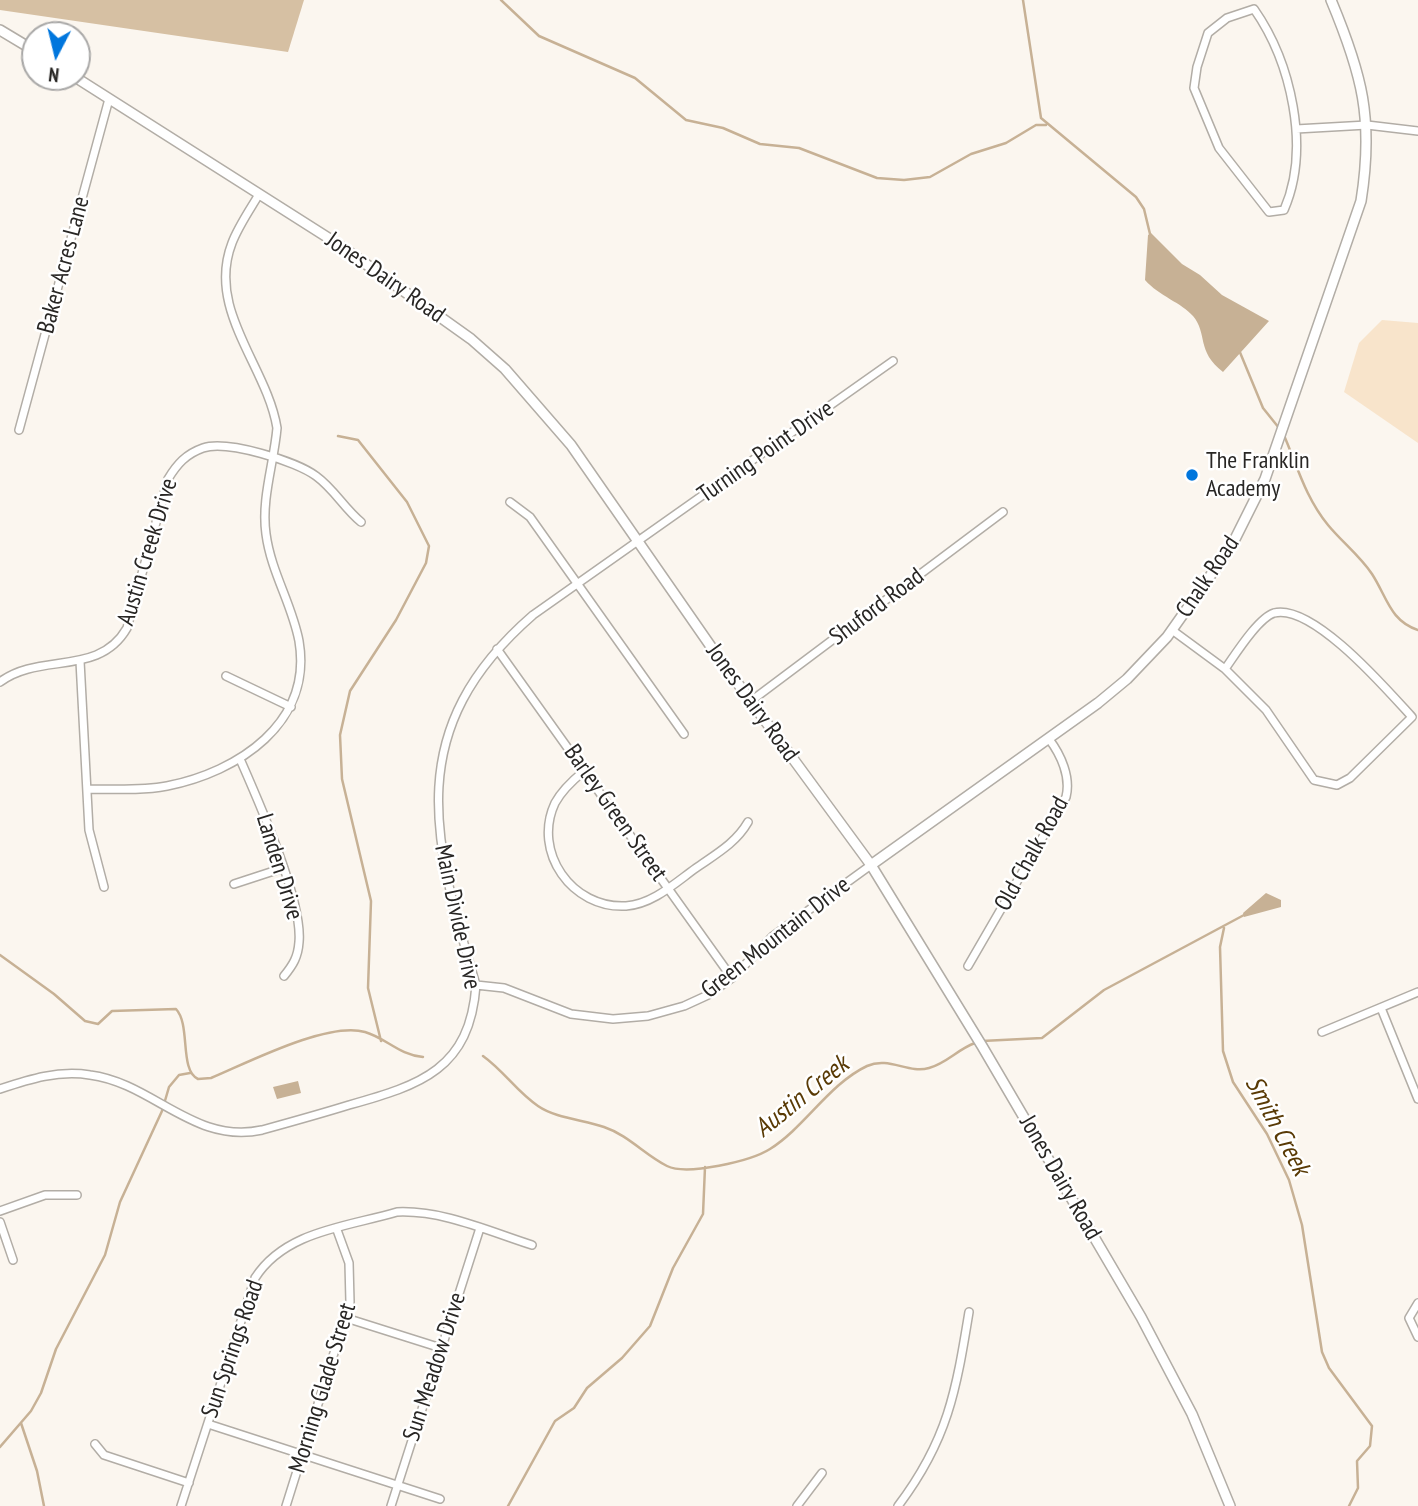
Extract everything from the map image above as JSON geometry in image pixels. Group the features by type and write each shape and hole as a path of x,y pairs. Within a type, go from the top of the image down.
{"street":[{"name":"Chalk Road","path":"871,865 1049,739 1127,679 1172,631 1232,545 1265,479 1361,201 1367,125 1365,95 1354,57 1331,0"},
{"path":"1254,9 1262,20 1286,73 1296,129 1293,180 1287,202 1284,209 1269,212 1219,148 1194,88 1196,67 1208,33 1227,18 1254,9"},
{"path":"0,30 21,43"},
{"name":"Jones Dairy Road","path":"91,87 258,196 330,239 471,339 505,369 571,445 751,701 871,865 980,1041 1168,1367 1212,1458 1230,1506"},
{"name":"Baker Acres Lane","path":"19,430 109,99"},
{"path":"1296,129 1367,125 1418,131"},
{"path":"87,789 166,786 240,759 272,735 291,707 300,674 299,642 272,563 265,531 268,488 275,456 275,411 267,387 234,324 228,303 227,274 231,245 258,196"},
{"name":"Turning Point Drive","path":"638,542 893,361"},
{"name":"Austin Creek Drive","path":"0,682 12,673 32,665 80,661 109,650 127,628 168,479 182,459 206,447 275,456 296,463 315,475 361,523"},
{"path":"510,502 530,517 684,734"},
{"name":"Shuford Road","path":"751,701 1003,512"},
{"name":"Main Divide Drive","path":"0,1089 42,1076 92,1075 132,1089 204,1128 222,1133 254,1132 389,1095 421,1082 442,1067 461,1043 471,1020 475,985 442,865 438,787 442,757 455,713 473,680 497,649 533,615 638,542"},
{"path":"1172,631 1225,669 1266,710 1308,773 1324,785 1337,785 1350,778 1412,717 1327,633 1285,613 1264,618 1225,669"},
{"name":"Barley Green Street","path":"497,649 732,978"},
{"path":"80,661 89,830 104,887"},
{"path":"226,676 291,707"},
{"name":"Old Chalk Road","path":"968,967 1066,797 1069,786 1066,773 1049,739"},
{"name":"Landen Drive","path":"240,759 282,868 299,934 295,962 284,976"},
{"path":"584,771 565,789 550,817 549,844 561,875 587,897 612,905 643,902 668,888 739,837 748,822"},
{"name":"Green Mountain Drive","path":"475,985 504,988 571,1014 613,1019 648,1016 684,1006 708,995 732,978 773,936 871,865"},
{"path":"234,884 282,868"},
{"path":"1322,1032 1418,992"},
{"path":"1381,1008 1418,1099"},
{"path":"0,1211 46,1195 77,1195"},
{"name":"Sun Springs Road","path":"181,1506 249,1293 262,1267 289,1244 397,1212 412,1211 429,1213 532,1245"},
{"path":"0,1223 13,1260"},
{"name":"Sun Meadow Drive","path":"391,1506 480,1228"},
{"name":"Morning Glade Street","path":"286,1506 346,1318 351,1277 337,1230"},
{"path":"1418,1303 1409,1318 1418,1336"},
{"path":"898,1506 923,1473 944,1427 956,1394 969,1312"},
{"path":"346,1318 441,1348"},
{"path":"208,1424 440,1499"},
{"path":"95,1444 104,1455 189,1483"},
{"path":"797,1506 822,1473"}],"shaded area":[{"path":"0,0 304,0 288,52 91,23 91,21 0,10"},
{"path":"1151,233 1182,264 1200,275 1222,295 1269,321 1223,372 1209,357 1193,316 1145,280 1148,235"},
{"path":"1382,320 1418,323 1418,443 1344,392 1359,343"},
{"path":"1266,893 1281,900 1281,907 1244,917 1243,913"},
{"path":"298,1081 301,1093 277,1099 273,1087"}],"waterway":[{"path":"501,0 539,36 635,78 686,120 723,128 760,144 799,148 877,178 904,180 930,177 971,154 1006,143 1036,125 1046,125"},
{"path":"1023,0 1041,118 1136,197 1144,209 1150,234"},
{"path":"1239,350 1263,408 1279,428"},
{"path":"1283,433 1307,492 1320,514 1367,567 1395,614 1401,621 1418,630"},
{"path":"338,436 358,440 407,502 429,546 426,563 396,620 350,691 340,735 342,779 371,901 368,988 381,1041"},
{"name":"Austin Creek","path":"982,1041 1042,1038 1104,990 1244,915"},
{"name":"Smith Creek","path":"1224,928 1220,947 1223,1051 1233,1082 1267,1134 1289,1180 1302,1225 1322,1352 1329,1368 1372,1426 1370,1446 1357,1461 1358,1488 1349,1506"},
{"name":"Austin Creek","path":"0,955 54,994 85,1021 98,1024 112,1011 176,1009 183,1025 189,1067 198,1079 211,1078 288,1045 330,1032 349,1030 365,1032 407,1053 423,1057"},
{"name":"Austin Creek","path":"483,1056 545,1110 613,1131 667,1166 689,1169 734,1162 770,1149 795,1129 841,1083 867,1066 883,1063 914,1069 929,1068 975,1043"},
{"path":"0,1447 31,1411 41,1393 56,1349 105,1255 120,1202 162,1111 169,1087 179,1075 190,1073"},
{"path":"508,1506 555,1421 574,1408 587,1388 622,1358 650,1326 673,1268 703,1214 705,1167"},
{"path":"21,1423 37,1471 44,1506"}],"place":[{"name":"The Franklin Academy","path":"1192,475"}]}
